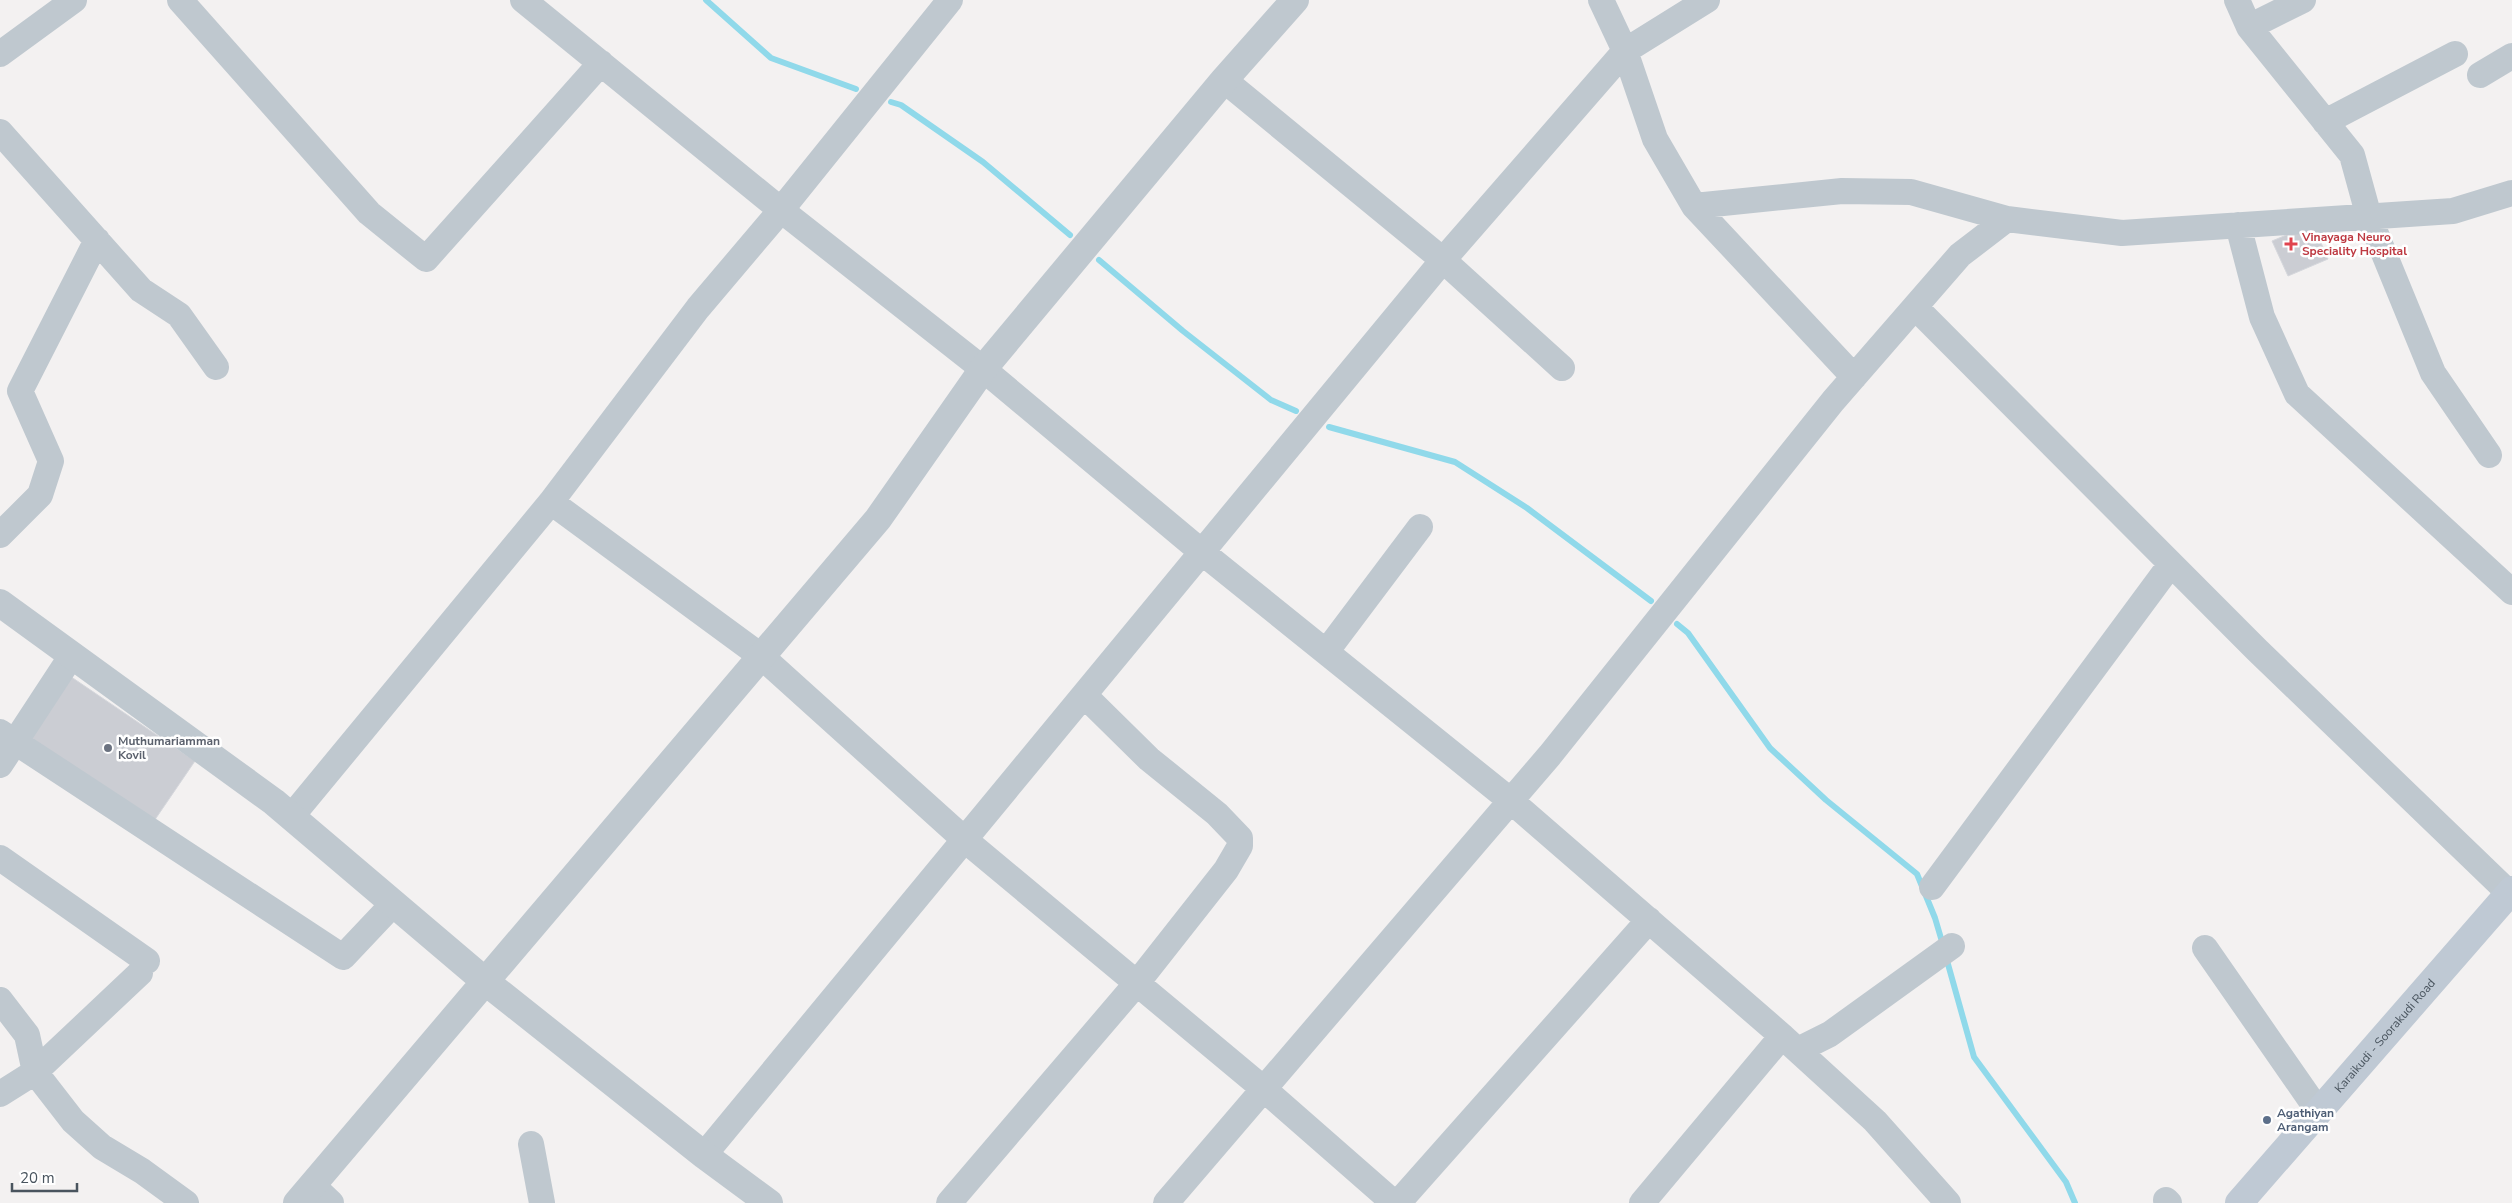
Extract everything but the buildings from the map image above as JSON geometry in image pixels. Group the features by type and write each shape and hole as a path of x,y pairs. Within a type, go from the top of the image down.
{"main road":[{"name":"Karaikudi - Soorakudi Road","path":"2239,1203 2511,892"}],"street":[{"path":"0,54 74,0"},
{"path":"180,0 369,213 426,259 601,63"},
{"path":"523,0 781,210 983,370 1203,553 1511,800 1790,1043 1875,1121 1948,1203"},
{"path":"292,816 551,502 698,308 781,210 950,0"},
{"path":"313,1197 486,982 878,519 983,370 1224,80 1295,0"},
{"path":"1601,0 1625,51 1656,139 1694,206 1854,377"},
{"path":"704,1155 1443,260 1625,51 1706,0"},
{"path":"2237,0 2249,27 2352,155 2369,217 2433,373 2489,455"},
{"path":"2249,27 2303,0"},
{"path":"2325,122 2455,54"},
{"path":"2480,75 2512,56"},
{"path":"1224,80 1443,260 1562,368"},
{"path":"0,132 141,290 179,315 216,367"},
{"path":"1694,206 1842,191 1911,192 2007,219 2122,233 2453,211 2512,194"},
{"path":"1166,1203 1511,800 1854,377 1960,255 2007,219"},
{"path":"2238,226 2262,317 2297,394 2512,592"},
{"path":"0,535 40,495 51,461 20,391 97,240"},
{"path":"1915,307 2264,656 2511,892"},
{"path":"551,502 762,657 965,840 1396,1203 1649,920"},
{"path":"1326,652 1420,527"},
{"path":"1932,886 2171,564"},
{"path":"0,603 292,816 486,982 704,1155 769,1203"},
{"path":"0,764 8,737 72,655"},
{"path":"950,1203 1137,983 1226,870 1240,846 1240,838 1217,814 1149,759 1084,695"},
{"path":"8,737 343,957 394,903"},
{"path":"0,858 143,967 35,1072 0,1094"},
{"path":"1642,1203 1790,1043 1830,1034 1952,946"},
{"path":"2205,948 2319,1112"},
{"path":"0,1000 27,1035 35,1072 73,1121 102,1147 142,1171 186,1203"},
{"path":"531,1144 542,1203"}],"waterway":[{"path":"706,0 771,58 856,89"},
{"path":"891,102 901,105 983,162 1070,235"},
{"path":"1099,260 1183,331 1271,400 1296,411"},
{"path":"1329,427 1455,462 1527,508 1651,601"},
{"path":"1677,624 1688,633 1770,748 1826,800 1917,874 1935,918 1943,945"},
{"path":"1946,957 1974,1057 2066,1182 2075,1203"}],"place":[{"name":"Vinayaga Neuro Speciality Hospital","path":"2291,244"},
{"name":"Muthumariamman Kovil","path":"108,748"},
{"name":"Agathiyan Arangam","path":"2267,1120"}]}
